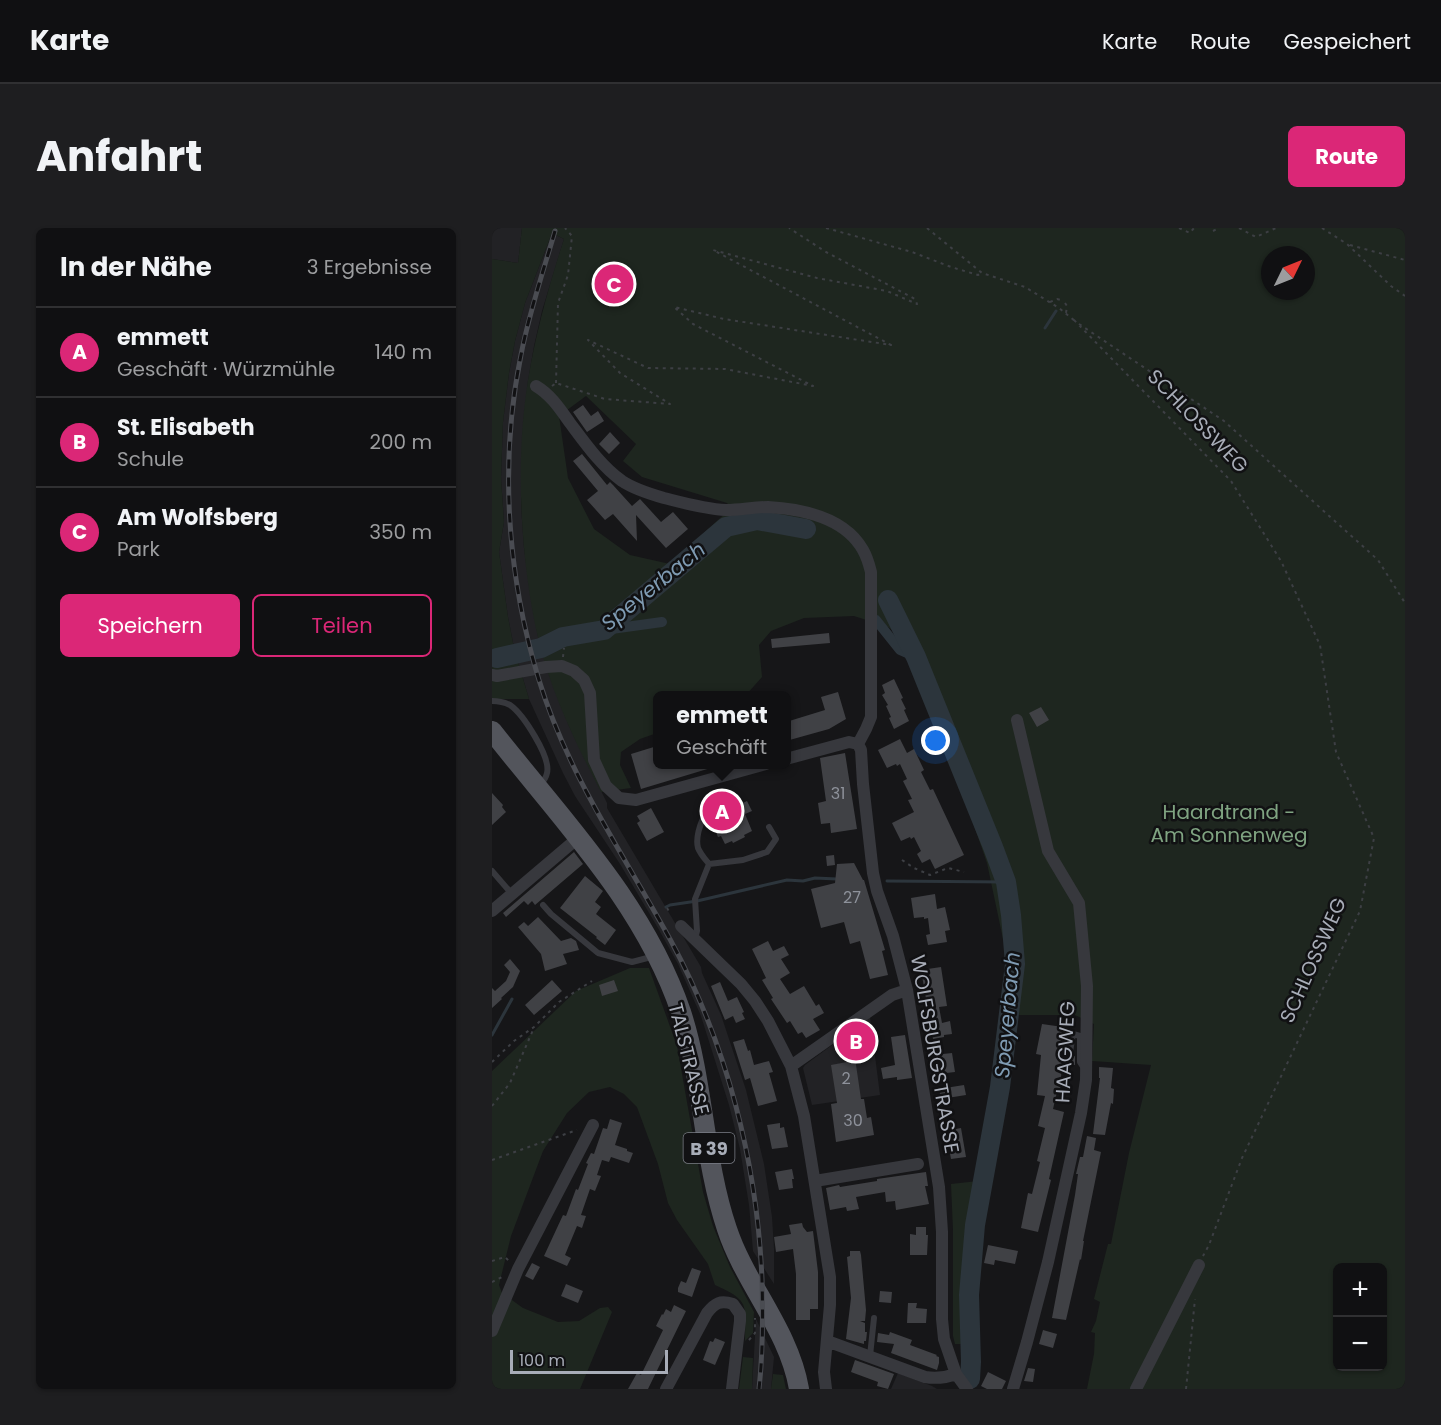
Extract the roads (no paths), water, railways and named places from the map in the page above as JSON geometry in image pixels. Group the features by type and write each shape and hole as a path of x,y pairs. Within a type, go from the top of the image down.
{"main road":[{"name":"TALSTRASSE","path":"492,731 610,878 657,956 680,1011 696,1067 714,1180 726,1226 736,1252 780,1334 790,1357 799,1389"}],"street":[{"path":"541,389 556,404 593,452 622,482 663,498 710,508 789,509 827,519 852,534 858,542 871,572 871,717 858,744 849,742 791,758"},
{"path":"492,675 562,666 574,670 584,680 590,693 594,760 606,786 619,798 636,800 751,769"},
{"name":"HAAGWEG","path":"1013,1389 1045,1274 1081,1113 1087,1071 1088,986 1079,903 1048,851 1017,720"},
{"name":"WOLFSBURGSTRASSE","path":"858,744 861,750 875,882 893,936 907,990 941,1208 944,1339 956,1374 967,1389"},
{"path":"492,911 579,837"},
{"path":"681,926 741,984 755,1001 791,1066 804,1116 830,1277 824,1372 826,1389"},
{"path":"791,1066 892,994 907,990"},
{"path":"492,1330 518,1269 590,1130"},
{"path":"815,1181 918,1164"},
{"path":"1136,1389 1199,1265"},
{"path":"666,1389 707,1313 712,1306 722,1302 733,1304 740,1314 732,1389"},
{"path":"827,1341 925,1377 937,1379 956,1374"}],"lane":[{"path":"492,701 503,702 515,709 543,752 548,772 538,788"},
{"path":"709,864 698,847 697,837 701,822 713,804 724,798 735,801"},
{"path":"709,864 743,860 767,852 776,839 770,826"},
{"path":"695,939 697,931 695,899 709,864"},
{"path":"492,871 512,894"},
{"path":"543,905 598,953 632,962 657,956"},
{"path":"1070,1052 1073,1034 1080,1036 1080,1062 1087,1071"},
{"path":"870,1357 874,1318"}],"waterway":[{"path":"1045,328 1056,311"},
{"name":"Speyerbach","path":"497,658 541,648 563,637 604,630 726,527 757,520 806,529"},
{"name":"Speyerbach","path":"888,600 916,657 993,847 1006,882 1011,915 1015,964 1000,1087 975,1225 969,1295 970,1379"},
{"path":"876,620 900,650 916,657"},
{"path":"604,630 662,622"},
{"path":"666,907 787,880 837,879"},
{"path":"887,881 1006,882"},
{"path":"492,1035 512,999"}],"railway":[{"path":"555,231 524,339 514,395 510,436 510,519 513,560 520,600 539,680 565,749 598,814 671,941 691,981 708,1021 736,1105 754,1191 759,1235 763,1321 759,1389"}],"place":[{"name":"Am Wolfsberg","path":"614,284"},
{"name":"emmett","path":"722,811"},
{"name":"St. Elisabeth","path":"856,1041"}],"park label":[{"name":"Haardtrand - Am Sonnenweg","path":"1229,824"}]}
